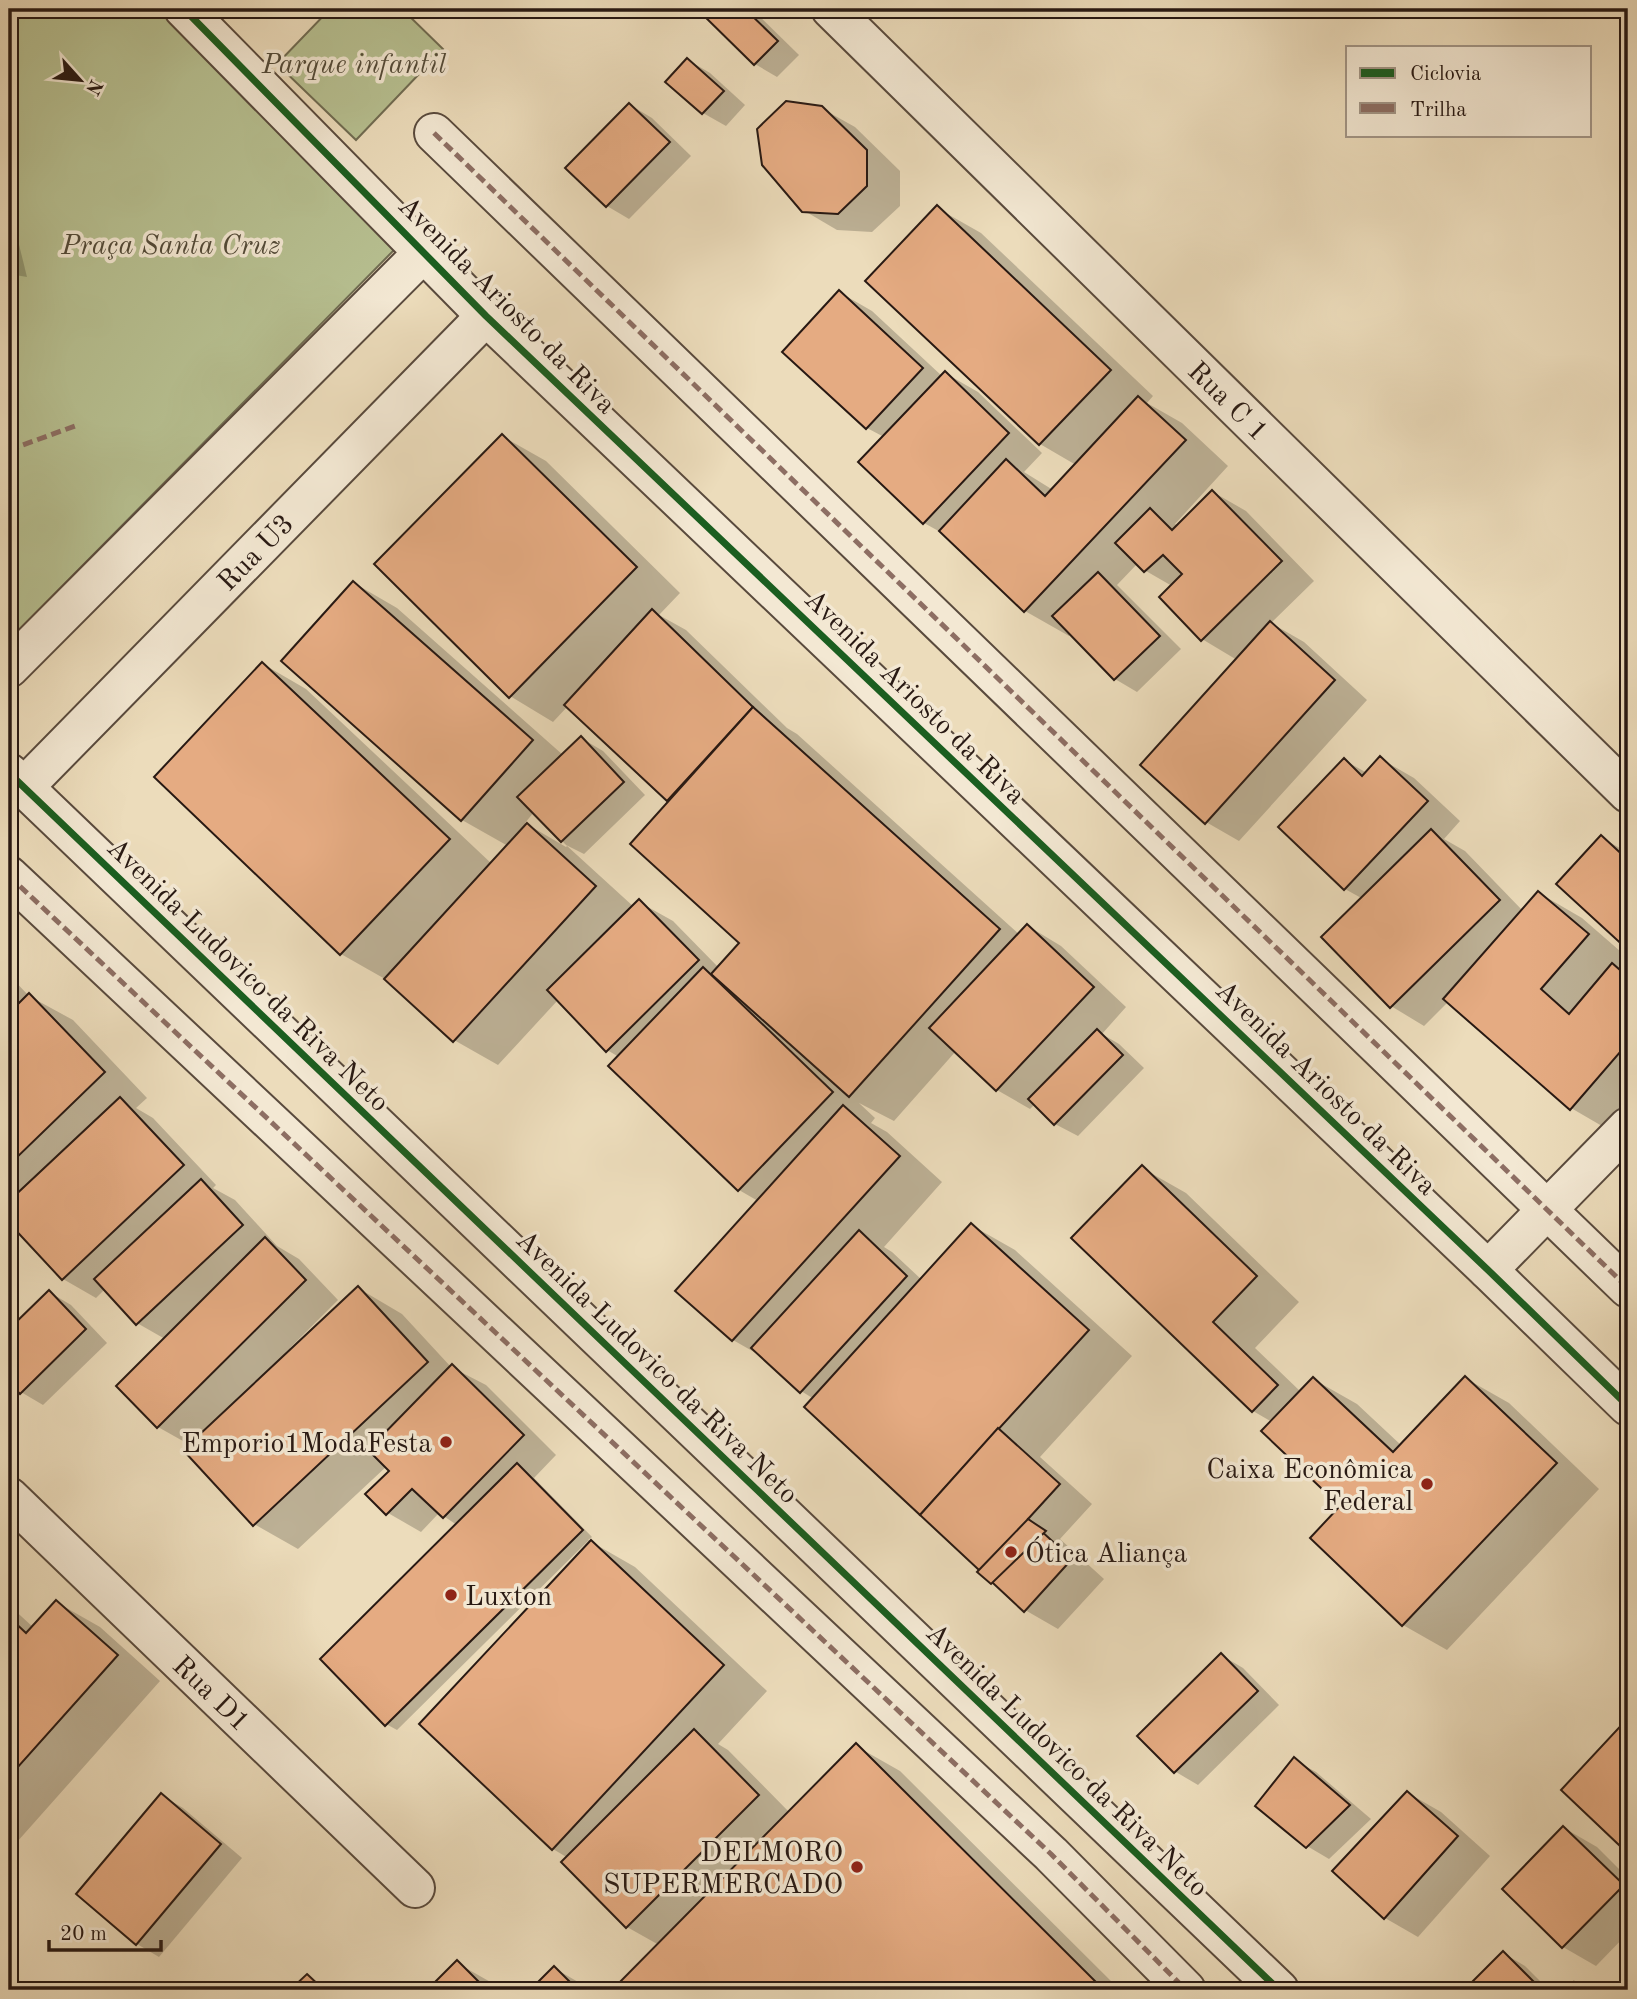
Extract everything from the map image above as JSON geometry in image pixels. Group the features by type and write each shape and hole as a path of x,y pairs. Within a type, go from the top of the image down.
{"street":[{"name":"Rua C 1","path":"831,9 1628,793"},
{"name":"Avenida Ariosto da Riva","path":"189,10 486,316 1628,1406"},
{"path":"434,133 1628,1288"},
{"path":"9,668 424,252"},
{"name":"Rua U3","path":"16,781 486,316"},
{"name":"Avenida Ludovico da Riva Neto","path":"16,781 1279,1990"},
{"path":"9,876 1051,1854 1186,1990"},
{"path":"1488,1270 1628,1127"},
{"name":"Rua D1","path":"9,1497 415,1888"}],"green space":[{"name":"Praça Santa Cruz","path":"9,9 167,9 394,250 9,640"},
{"name":"Parque infantil","path":"330,9 402,9 443,49 356,140 277,64"}],"building":[{"path":"697,9 745,9 778,41 754,65"},
{"path":"687,58 724,91 702,114 665,82"},
{"path":"786,101 822,106 867,150 867,186 838,214 802,212 762,165 757,129"},
{"path":"629,103 670,142 606,207 565,168"},
{"path":"937,205 1111,370 1039,445 865,281"},
{"path":"839,290 923,368 866,429 782,352"},
{"path":"945,371 1009,433 923,524 858,462"},
{"path":"1138,396 1186,440 1024,612 939,531 1006,459 1045,496"},
{"path":"502,434 637,567 509,698 374,564"},
{"path":"1212,490 1282,561 1201,641 1159,597 1182,574 1163,555 1144,572 1115,543 1150,508 1172,530"},
{"path":"1098,572 1160,636 1114,680 1052,616"},
{"path":"353,581 533,740 461,821 281,661"},
{"path":"652,609 753,707 667,801 564,705"},
{"path":"1270,621 1335,680 1205,824 1140,765"},
{"path":"262,662 450,839 340,955 154,777"},
{"path":"753,707 1000,929 849,1097 711,974 739,943 630,844"},
{"path":"581,736 624,782 561,842 517,797"},
{"path":"1380,756 1428,801 1344,890 1278,827 1344,758 1362,776"},
{"path":"527,823 596,886 453,1042 384,979"},
{"path":"1431,829 1500,900 1390,1008 1321,937"},
{"path":"1601,835 1628,860 1628,950 1556,884"},
{"path":"1538,891 1589,934 1541,989 1569,1014 1612,963 1628,977 1628,1043 1570,1110 1443,999"},
{"path":"639,899 699,960 606,1052 547,990"},
{"path":"1027,924 1094,987 996,1091 929,1028"},
{"path":"703,967 833,1092 738,1191 608,1066"},
{"path":"29,993 105,1072 9,1165 9,1013"},
{"path":"1097,1029 1123,1055 1054,1125 1028,1099"},
{"path":"120,1097 184,1165 62,1280 9,1223 9,1201"},
{"path":"843,1105 900,1156 732,1341 675,1291"},
{"path":"1142,1165 1257,1276 1213,1322 1278,1385 1252,1412 1071,1238"},
{"path":"201,1179 243,1225 136,1325 94,1279"},
{"path":"971,1223 1089,1330 920,1515 804,1407"},
{"path":"859,1230 907,1276 800,1393 751,1348"},
{"path":"265,1237 306,1280 157,1428 116,1386"},
{"path":"358,1286 428,1362 253,1526 183,1450"},
{"path":"49,1290 86,1329 20,1394 9,1382 9,1329"},
{"name":"Emporio1ModaFesta","path":"452,1364 524,1435 443,1518 412,1489 386,1515 365,1494 389,1471 368,1450"},
{"name":"Caixa Econômica Federal","path":"1465,1376 1557,1463 1402,1626 1310,1538 1340,1506 1261,1431 1313,1377 1393,1452"},
{"path":"998,1428 1060,1484 1028,1519 1072,1559 1024,1612 920,1515"},
{"name":"Luxton","path":"517,1463 583,1530 385,1726 320,1659"},
{"name":"Ótica Aliança","path":"1028,1519 1046,1531 991,1584 977,1572"},
{"path":"591,1540 724,1665 552,1850 419,1724"},
{"path":"56,1600 118,1655 9,1777 9,1617 26,1633"},
{"path":"1221,1653 1258,1691 1174,1773 1137,1736"},
{"path":"1628,1718 1628,1835 1619,1845 1561,1790"},
{"path":"694,1729 759,1795 626,1928 561,1862"},
{"name":"DELMORO SUPERMERCADO","path":"856,1743 1104,1990 612,1990"},
{"path":"1294,1757 1350,1805 1306,1848 1255,1806"},
{"path":"1407,1791 1458,1836 1384,1919 1332,1871"},
{"path":"161,1793 221,1844 136,1945 76,1894"},
{"path":"1563,1826 1624,1885 1562,1948 1502,1889"},
{"path":"1503,1951 1542,1990 1464,1990"},
{"path":"457,1960 487,1990 427,1990"},
{"name":"DELMORO SUPERMERCADO","path":"554,1966 578,1990 530,1990"},
{"path":"307,1974 324,1990 290,1990"},
{"path":"1574,1982 1583,1990 1567,1990"}],"marked path":[{"path":"434,133 1628,1288"},
{"path":"9,450 75,426"},
{"path":"9,876 1051,1854 1186,1990"}],"cycle path":[{"path":"184,9 486,316 1628,1406"},
{"path":"9,773 1279,1990"}],"place":[{"name":"Emporio1ModaFesta","path":"446,1442"},
{"name":"Caixa Econômica Federal","path":"1427,1484"},
{"name":"Ótica Aliança","path":"1011,1552"},
{"name":"Luxton","path":"451,1595"},
{"name":"DELMORO SUPERMERCADO","path":"857,1867"}]}
